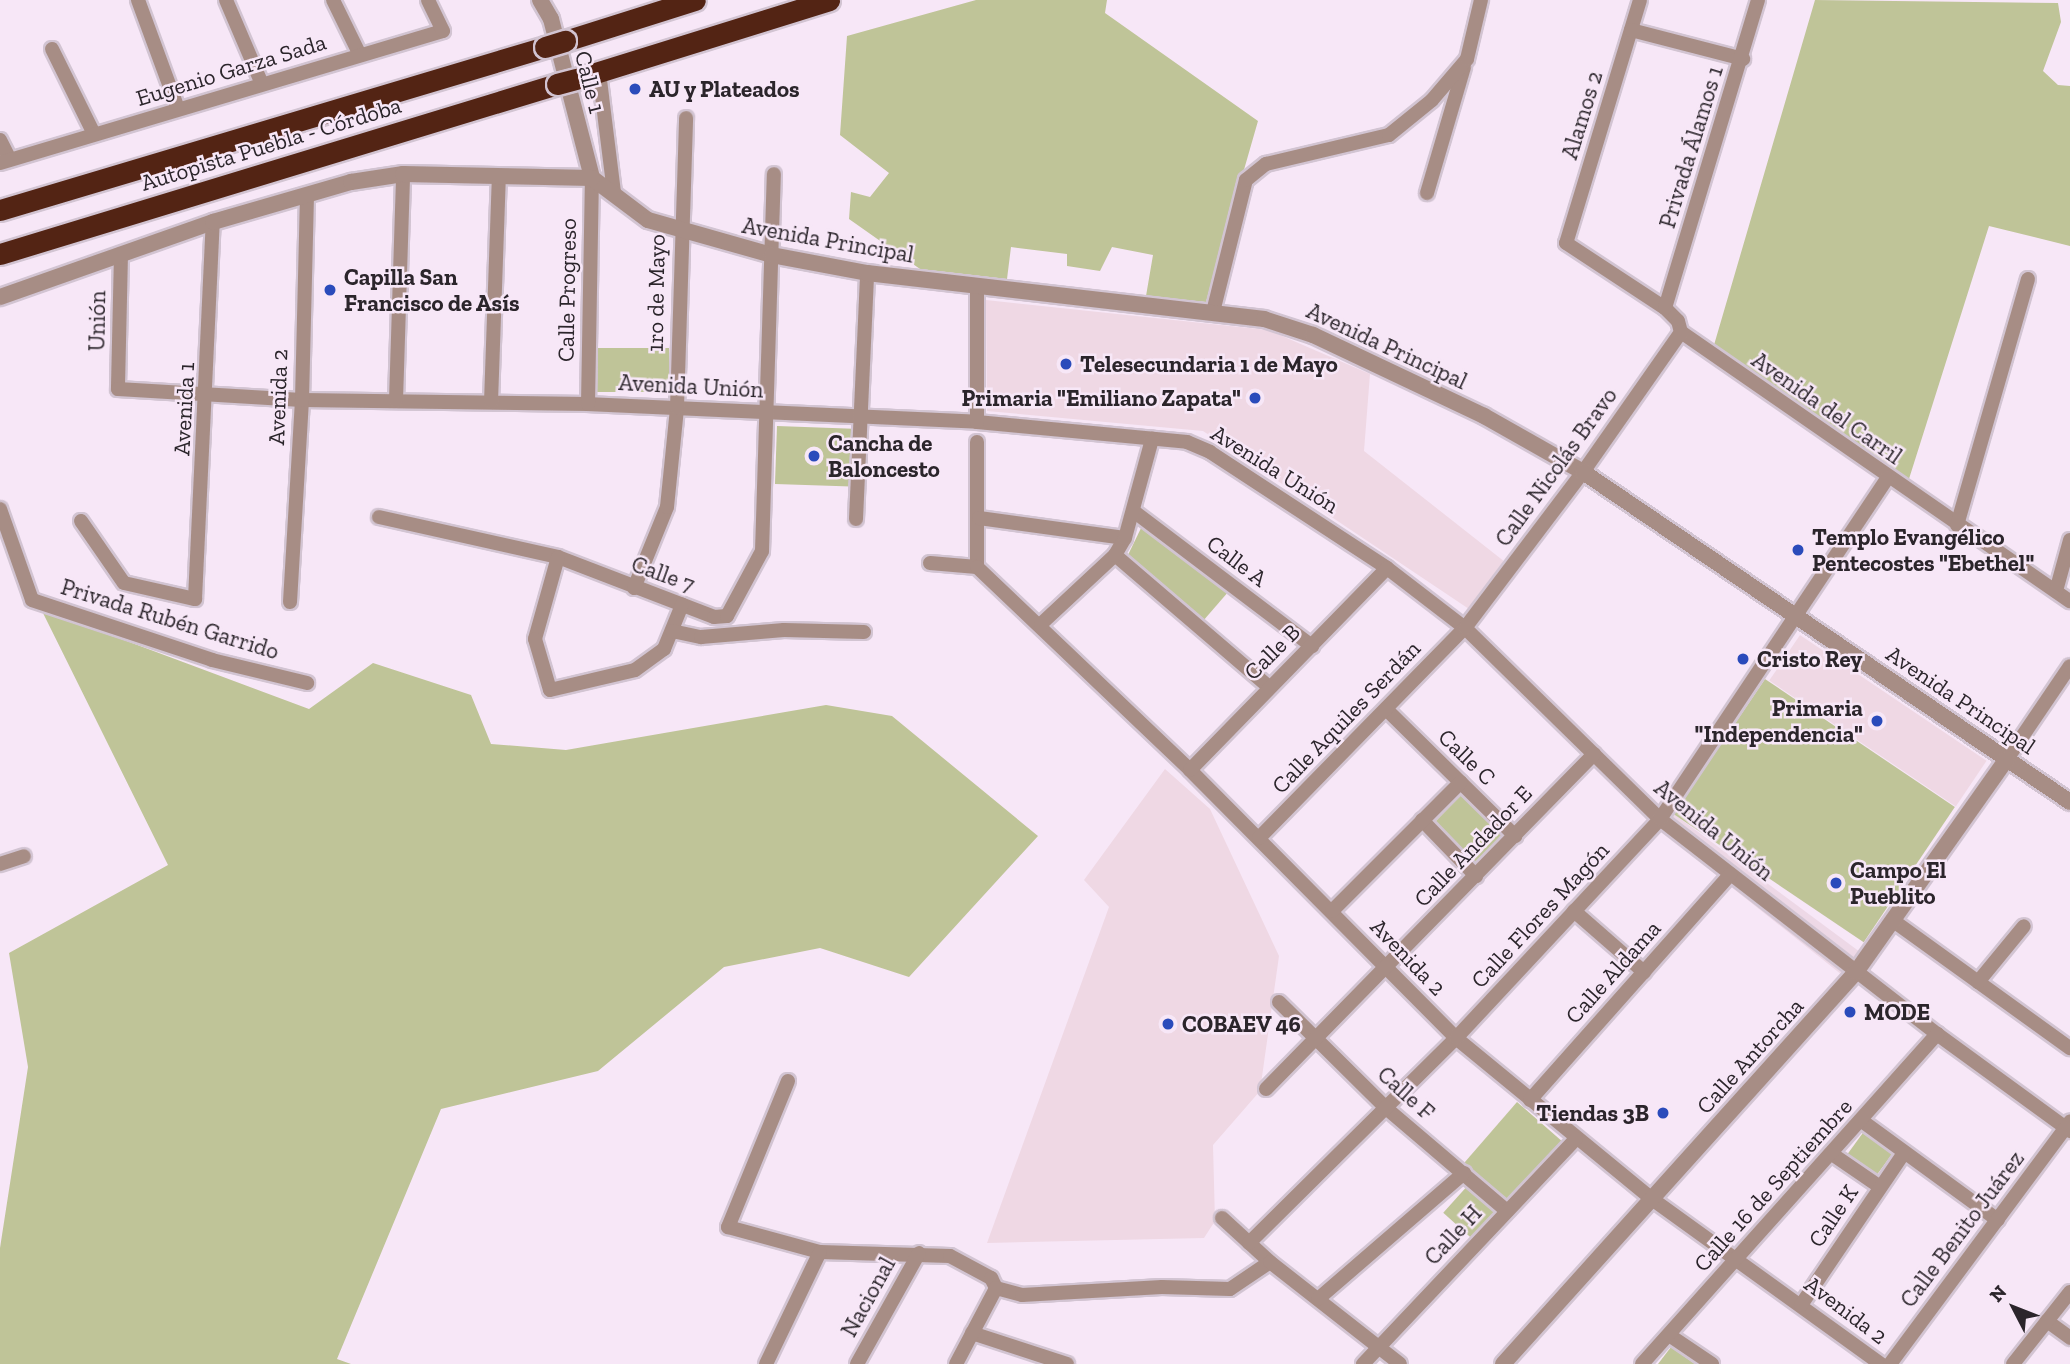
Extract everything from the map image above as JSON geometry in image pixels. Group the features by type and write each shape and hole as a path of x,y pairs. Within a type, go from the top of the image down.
{"highway":[{"name":"Autopista Puebla - Córdoba","path":"0,210 695,0"},
{"name":"Autopista Puebla - Córdoba","path":"0,254 829,0"}],"street":[{"path":"138,0 178,109"},
{"path":"226,0 262,85"},
{"path":"333,0 360,55"},
{"name":"Eugenio Garza Sada","path":"5,161 443,31 428,0"},
{"name":"Calle 1","path":"540,0 551,19 592,178"},
{"path":"1427,193 1481,0"},
{"name":"Alamos 2","path":"1566,243 1640,0"},
{"name":"Privada Álamos 1","path":"1665,308 1743,59 1758,0"},
{"path":"1631,30 1743,59"},
{"path":"52,49 94,134"},
{"path":"1213,312 1247,180 1255,170 1389,135 1432,100 1466,59"},
{"path":"599,72 614,192"},
{"name":"1ro de Mayo","path":"634,588 667,507 677,408 680,232 686,118"},
{"path":"0,140 5,161"},
{"path":"0,297 214,222 307,195 403,174 592,178"},
{"path":"396,401 403,174"},
{"path":"768,413 774,174"},
{"path":"491,402 499,176"},
{"name":"Avenida Principal","path":"592,178 614,192 630,210 680,232 772,255 867,273 1264,319 1313,335 1483,416 1583,472 2070,802"},
{"name":"Calle Progreso","path":"588,404 592,178"},
{"name":"Avenida 2","path":"290,602 302,400 307,195"},
{"name":"Avenida 1","path":"81,521 124,583 195,599 208,395 214,222"},
{"name":"Avenida del Carril","path":"1566,243 1665,308 1678,321 1681,332 1887,478 2070,601"},
{"name":"Unión","path":"118,389 121,254"},
{"path":"856,519 867,273"},
{"path":"1957,525 2028,279"},
{"path":"977,287 977,422"},
{"name":"Calle Nicolás Bravo","path":"1465,628 1583,472 1681,332"},
{"name":"Avenida Unión","path":"118,389 302,400 588,404 977,422 1187,442 1210,452 1387,568 1465,628 1660,820 1937,1034 2069,1127"},
{"name":"Calle 7","path":"379,517 558,557 713,617 727,616 762,551 768,413"},
{"path":"1041,624 1115,555 1136,513 1152,439"},
{"path":"930,563 977,568 977,442"},
{"name":"Calle Flores Magón","path":"1249,1243 1456,1038 1660,820 1887,478"},
{"name":"Privada Rubén Garrido","path":"0,509 32,600 212,660 307,683"},
{"name":"Calle A","path":"1136,513 1311,646"},
{"path":"979,518 1125,538"},
{"path":"2056,591 2070,540"},
{"path":"1115,555 1269,687"},
{"path":"558,557 535,639 550,690 635,670 664,649 682,605"},
{"name":"Avenida 2","path":"977,568 1041,624 1259,838 1456,1038 1652,1199 1881,1364"},
{"name":"Calle B","path":"1189,770 1387,568"},
{"name":"Calle Aquiles Serdán","path":"1259,838 1465,628"},
{"path":"672,631 701,637 784,630 864,632"},
{"path":"2007,759 2070,666"},
{"name":"Calle C","path":"1387,710 1515,836"},
{"name":"Calle Andador E","path":"1266,1088 1594,754"},
{"name":"Calle Antorcha","path":"1503,1364 1856,972 1895,922 2007,759"},
{"path":"1332,911 1461,782"},
{"path":"1422,820 1476,876"},
{"path":"0,864 24,856"},
{"name":"Calle Aldama","path":"1530,1100 1731,874"},
{"path":"1574,911 1644,972"},
{"path":"1895,922 2070,1048"},
{"path":"1978,982 2024,926"},
{"name":"Calle F","path":"1279,1002 1386,1108 1507,1210"},
{"name":"Calle 16 de Septiembre","path":"1642,1364 1937,1034"},
{"path":"788,1081 728,1227 820,1252 950,1256 991,1278 996,1288 1022,1295 1161,1287 1230,1289 1270,1262"},
{"path":"1862,1121 1998,1220"},
{"name":"Calle Benito Juárez","path":"1890,1364 2069,1127"},
{"name":"Calle H","path":"1363,1364 1576,1139"},
{"name":"Calle K","path":"1801,1305 1904,1153"},
{"path":"1832,1154 1880,1187"},
{"path":"1318,1299 1464,1173"},
{"path":"1222,1218 1270,1262 1399,1364"},
{"path":"766,1364 820,1252"},
{"name":"Nacional","path":"857,1364 919,1253"},
{"path":"956,1364 996,1288"},
{"path":"2013,1364 2070,1292"},
{"path":"2047,1321 2070,1338"},
{"path":"972,1333 1067,1364"},
{"path":"1669,1335 1712,1364"}],"shaded area":[{"path":"986,300 1268,330 1370,374 1364,451 1505,562 1469,609 1203,431 987,411"},
{"name":"Primaria \"Independencia\"","path":"1800,635 1987,761 1956,806 1769,681"},
{"name":"COBAEV 46","path":"1165,769 1210,809 1279,956 1260,1091 1213,1145 1215,1221 1204,1238 987,1243 1109,907 1084,880"},
{"path":"1674,814 1860,952 1842,975 1661,831"}],"green space":[{"path":"976,0 1107,0 1105,13 1258,121 1206,302 1146,296 1153,255 1112,247 1100,271 1067,266 1067,254 1011,247 1007,279 920,269 849,219 851,192 870,197 889,173 840,135 847,36"},
{"path":"1815,0 2058,3 2061,22 2043,71 2058,85 2070,86 2070,246 1989,226 1908,482 1714,345"},
{"path":"597,348 669,348 669,392 597,392"},
{"name":"Cancha de Baloncesto","path":"777,426 853,429 851,487 775,484"},
{"path":"1143,524 1229,591 1203,621 1127,557"},
{"path":"41,609 309,709 373,663 471,695 491,744 566,750 826,705 892,716 1038,836 909,977 820,948 724,967 598,1071 441,1109 337,1359 351,1364 0,1364 0,1248 28,1067 9,953 168,865"},
{"name":"Campo El Pueblito","path":"1765,679 1955,807 1864,942 1674,814"},
{"path":"1463,793 1508,836 1476,868 1432,825"},
{"path":"1517,1102 1566,1145 1512,1207 1463,1164"},
{"path":"1865,1130 1894,1151 1874,1179 1844,1158"},
{"path":"1470,1183 1502,1212 1475,1241 1443,1213"},
{"path":"1671,1347 1695,1364 1658,1364"}],"place":[{"name":"AU y Plateados","path":"635,89"},
{"name":"Capilla San Francisco de Asís","path":"330,290"},
{"name":"Telesecundaria 1 de Mayo","path":"1066,364"},
{"name":"Primaria \"Emiliano Zapata\"","path":"1255,398"},
{"name":"Cancha de Baloncesto","path":"814,456"},
{"name":"Templo Evangélico Pentecostes \"Ebethel\"","path":"1798,550"},
{"name":"Cristo Rey","path":"1743,659"},
{"name":"Primaria \"Independencia\"","path":"1877,721"},
{"name":"Campo El Pueblito","path":"1836,883"},
{"name":"MODE","path":"1850,1012"},
{"name":"COBAEV 46","path":"1168,1024"},
{"name":"Tiendas 3B","path":"1663,1113"}]}
